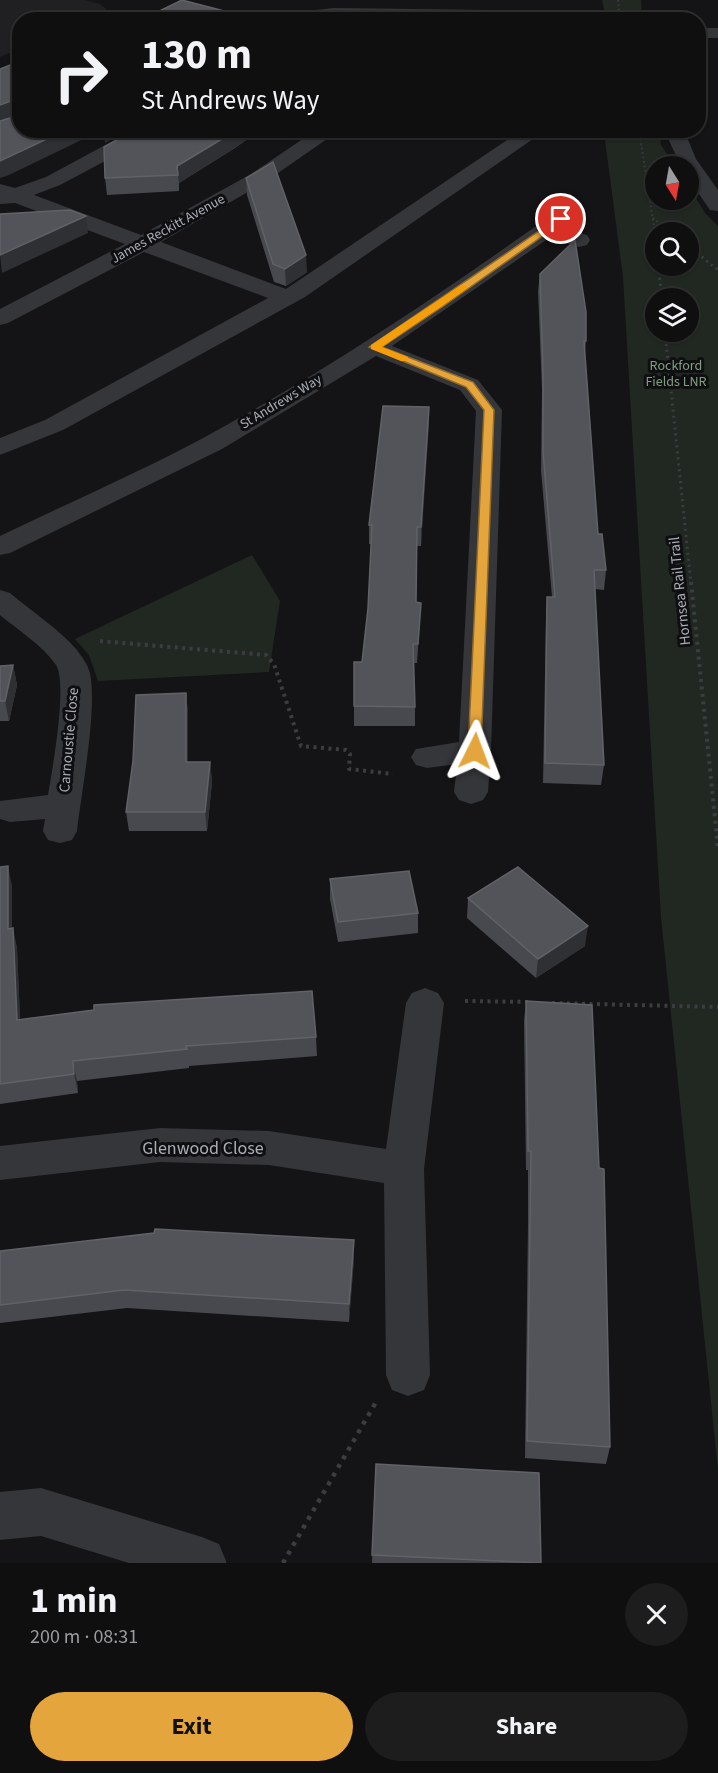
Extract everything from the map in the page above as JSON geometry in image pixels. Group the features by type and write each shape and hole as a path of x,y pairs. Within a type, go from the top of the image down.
{"street":[{"path":"389,12 477,12"},
{"path":"5,195 53,181 134,138"},
{"name":"James Reckitt Avenue","path":"0,318 142,244 258,178 318,138"},
{"path":"0,447 54,425 286,297 524,138"},
{"path":"677,138 686,159 718,205"},
{"path":"5,195 286,297"},
{"name":"St Andrews Way","path":"0,547 212,443 374,347 553,224 579,240"},
{"path":"374,347 469,385 489,410 475,751 471,792"},
{"name":"Carnoustie Close","path":"0,599 51,642 74,669 76,699 61,818 10,810"},
{"path":"427,757 475,751"},
{"path":"408,1375 404,1169 425,1003"},
{"name":"Glenwood Close","path":"0,1163 160,1145 269,1148 404,1169"},
{"path":"0,1516 41,1512 203,1562"}],"path":[{"path":"640,138 654,222"},
{"path":"653,218 658,222"},
{"path":"699,255 718,270"},
{"name":"Hornsea Rail Trail","path":"666,342 718,848"},
{"path":"51,642 111,641 266,655 274,664 301,746 346,750 350,754 349,769 362,772 405,774 422,772 427,757"},
{"path":"425,1003 532,1002"},
{"path":"543,1003 718,1007"},
{"path":"283,1563 383,1389 408,1375"}],"shaded area":[{"path":"0,0 84,0 100,4 108,11 12,12 12,52 0,57"}],"green space":[{"path":"602,0 641,0 642,12 605,12"},
{"name":"Rockford Fields LNR","path":"606,138 660,138 661,145 668,156 645,156 645,210 699,210 699,203 718,226 718,1470 661,917 623,277"},
{"path":"252,555 280,601 269,672 98,681 89,655 75,639"}],"building":[{"path":"182,0 228,12 157,12"},
{"path":"12,64 12,101 0,105 0,69"},
{"path":"12,117 12,138 49,138 0,161 0,121"},
{"path":"120,138 224,138 177,166 178,175 105,178 104,147"},
{"path":"273,162 306,255 285,269 273,264 246,178"},
{"path":"70,210 86,216 0,255 0,214"},
{"path":"575,240 586,312 586,341 584,341 598,534 602,534 606,570 594,570 604,765 545,763 547,597 555,597 543,451 540,274"},
{"path":"383,406 429,407 421,527 417,527 416,602 421,603 418,644 413,644 415,707 354,706 354,662 362,662 368,608 372,525 369,525"},
{"path":"13,665 5,701 0,701 0,666"},
{"path":"186,693 186,762 210,762 205,812 126,812 133,761 136,695"},
{"path":"8,866 8,929 13,928 17,1020 94,1010 94,1005 312,991 316,1037 186,1046 187,1049 73,1061 74,1074 0,1084 0,867"},
{"path":"518,867 588,926 538,959 468,898"},
{"path":"409,871 418,913 338,922 330,879"},
{"path":"526,1001 592,1005 599,1168 604,1169 610,1447 527,1441 531,1151 528,1151"},
{"path":"155,1229 354,1240 349,1304 124,1290 0,1305 0,1251 154,1233"},
{"path":"376,1464 539,1473 541,1563 372,1555"}],"slow traffic":[{"path":"405,359 374,347 464,287"}],"route":[{"path":"475,751 489,410 469,385 374,347 561,219"}]}
